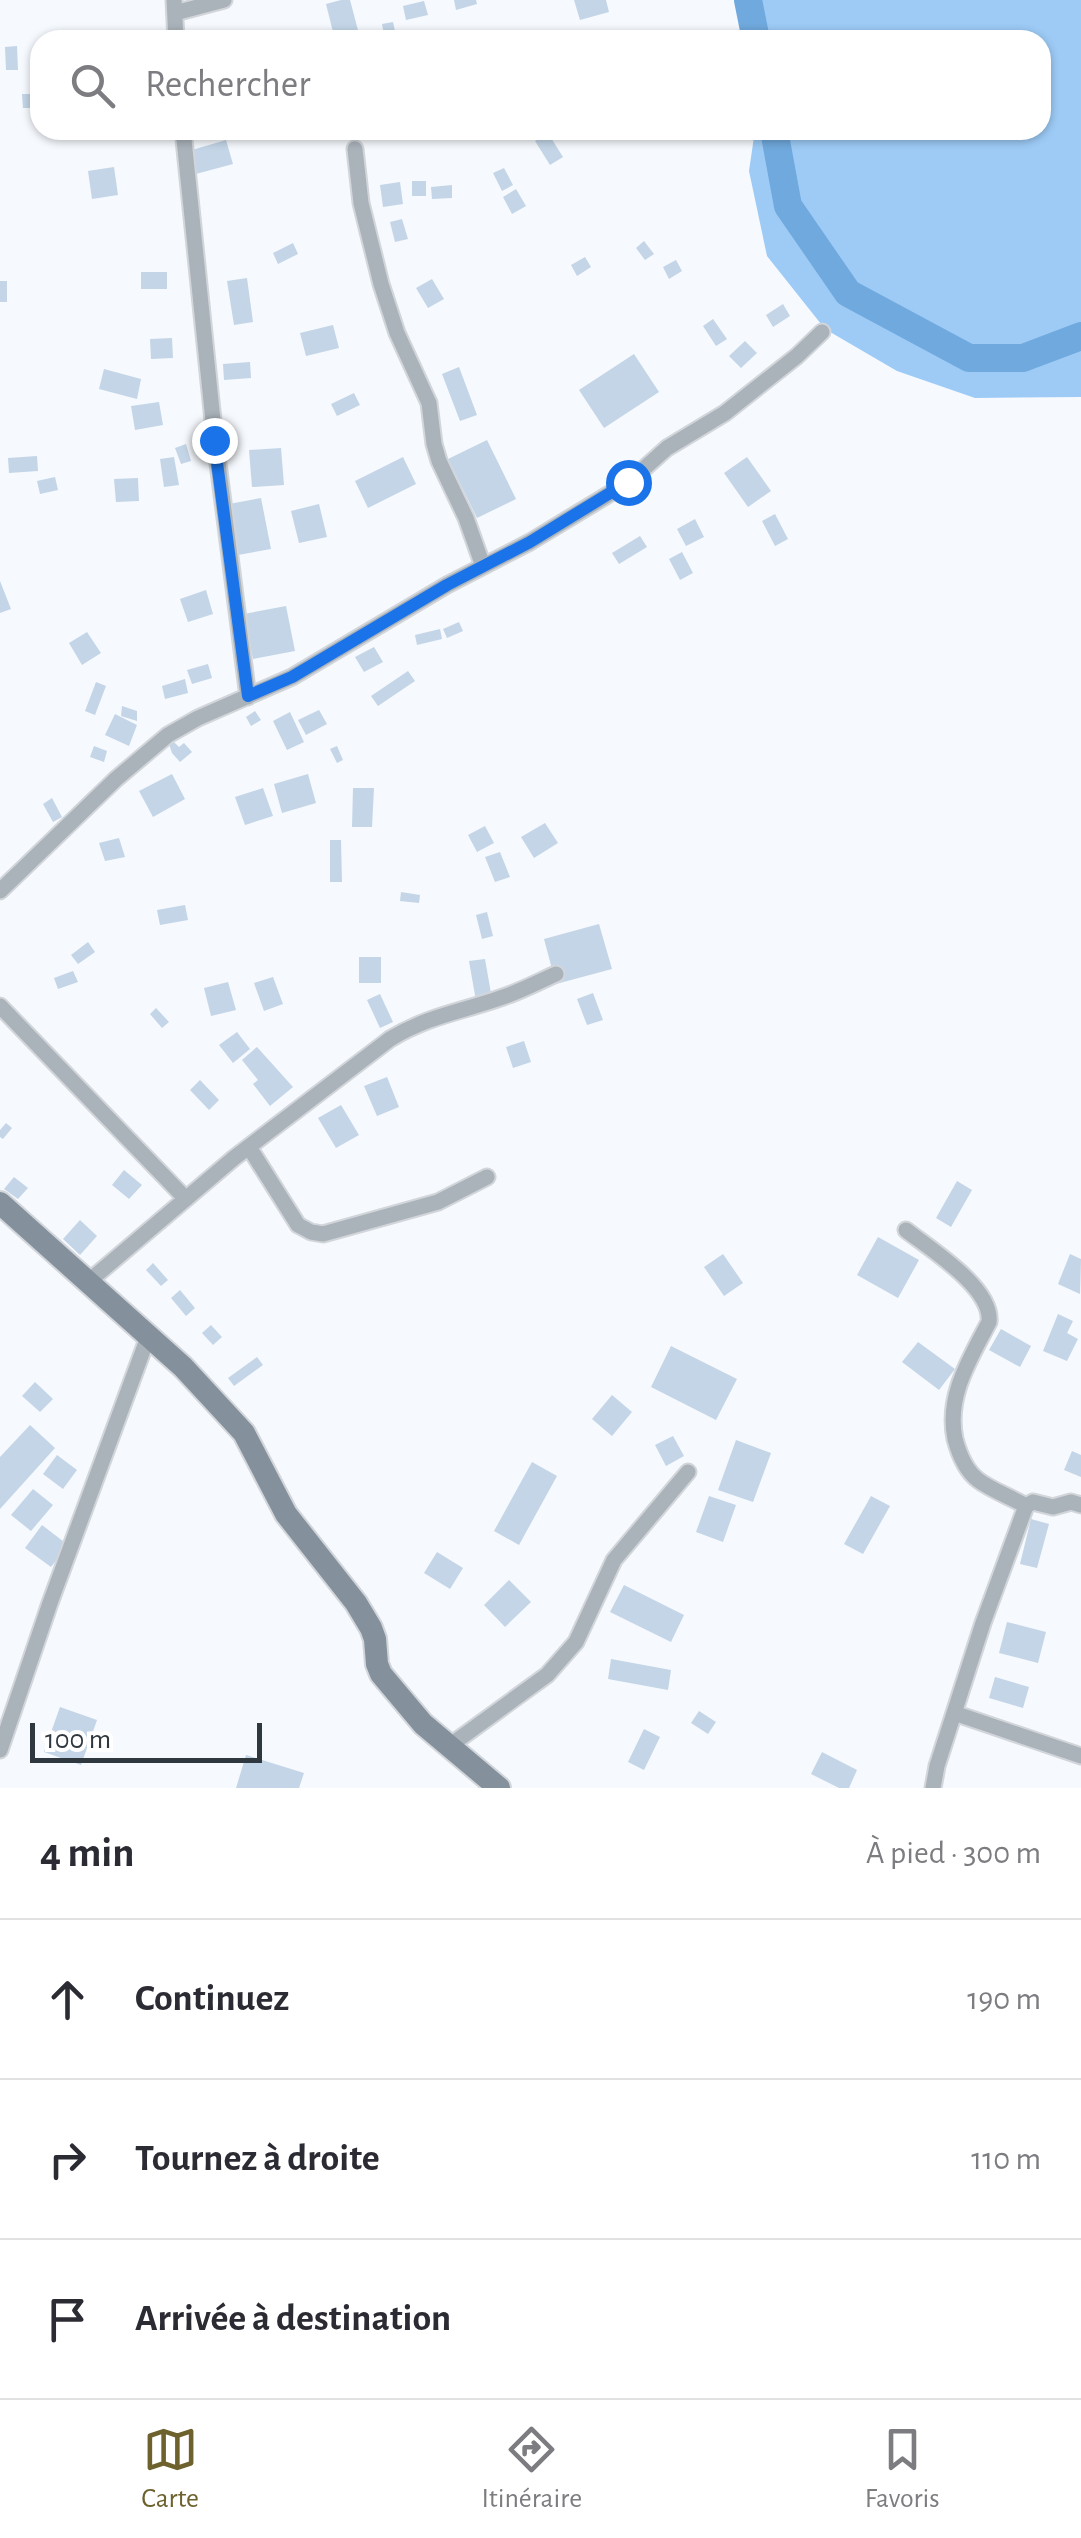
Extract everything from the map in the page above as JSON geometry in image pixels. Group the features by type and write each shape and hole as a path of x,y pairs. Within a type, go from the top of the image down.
{"main road":[{"path":"0,1203 183,1367 244,1432 286,1514 356,1603 375,1639 382,1674 423,1724 499,1788"}],"street":[{"path":"175,7 224,0"},
{"path":"184,140 214,440 248,696"},
{"path":"355,149 361,202 380,284 428,403 439,461 466,518 482,566"},
{"path":"0,891 116,779 168,735 292,677 628,482 667,448 725,412 822,332"},
{"path":"88,1282 249,1146 379,1047 414,1024 504,996 556,974"},
{"path":"0,1006 186,1199"},
{"path":"249,1146 298,1225 323,1234 438,1202 486,1177"},
{"path":"906,1230 966,1278 990,1312 954,1400 953,1428 958,1451 977,1480 1026,1506"},
{"path":"0,1750 148,1336"},
{"path":"448,1747 548,1675 576,1642 614,1560 688,1472"},
{"path":"933,1788 936,1766 983,1622 1026,1506 1032,1502 1054,1507 1071,1502 1081,1505"},
{"path":"954,1713 1081,1756"}],"shaded area":[{"path":"749,0 1081,0 1081,397 975,398 897,371 825,329 767,256 749,171 754,140 1051,140 1051,30 754,30"}],"building":[{"path":"350,0 358,30 332,30 326,4"},
{"path":"454,0 476,0 477,4 456,10"},
{"path":"574,0 606,0 609,12 580,20"},
{"path":"424,1 428,15 406,20 403,6"},
{"path":"393,22 395,30 383,30 382,24"},
{"path":"17,46 18,70 6,70 5,47"},
{"path":"22,94 30,94 30,108 23,108"},
{"path":"226,140 233,164 192,175 185,152"},
{"path":"552,140 563,157 550,165 535,141"},
{"path":"114,167 118,195 92,199 88,171"},
{"path":"504,168 513,185 502,191 493,173"},
{"path":"412,181 426,181 426,196 412,196"},
{"path":"400,182 403,204 383,207 380,185"},
{"path":"452,185 452,198 432,199 431,187"},
{"path":"516,189 526,206 512,214 503,197"},
{"path":"402,219 408,239 395,242 390,222"},
{"path":"644,241 654,254 645,260 636,248"},
{"path":"293,243 298,254 278,264 273,253"},
{"path":"585,257 591,267 577,276 571,265"},
{"path":"676,260 682,271 669,279 663,267"},
{"path":"141,272 167,272 167,289 141,289"},
{"path":"247,278 253,322 234,325 227,281"},
{"path":"432,279 444,299 428,308 416,288"},
{"path":"0,281 7,281 7,302 0,302"},
{"path":"783,304 790,316 773,327 766,315"},
{"path":"713,319 727,339 716,346 703,326"},
{"path":"333,325 339,348 306,356 300,333"},
{"path":"172,338 173,358 151,359 150,339"},
{"path":"745,341 757,353 741,368 729,356"},
{"path":"634,354 659,392 604,428 579,390"},
{"path":"250,362 251,378 224,380 223,364"},
{"path":"459,367 477,415 460,421 442,374"},
{"path":"104,369 141,379 137,399 99,389"},
{"path":"354,393 360,405 337,416 331,404"},
{"path":"159,402 163,425 135,430 131,406"},
{"path":"487,440 516,499 477,518 448,459"},
{"path":"186,444 191,461 181,464 175,448"},
{"path":"281,448 284,485 252,487 249,450"},
{"path":"37,456 38,471 9,473 8,458"},
{"path":"174,457 179,485 164,487 160,459"},
{"path":"403,457 416,484 368,508 355,481"},
{"path":"747,457 771,491 748,507 724,473"},
{"path":"55,477 58,490 40,494 37,481"},
{"path":"138,478 139,501 116,502 114,479"},
{"path":"261,498 271,549 238,555 229,504"},
{"path":"319,504 327,537 299,543 291,511"},
{"path":"775,514 788,539 775,546 762,521"},
{"path":"695,519 704,537 686,546 677,529"},
{"path":"640,536 647,547 619,564 612,553"},
{"path":"682,552 693,573 680,580 669,559"},
{"path":"0,581 11,609 0,613"},
{"path":"206,590 213,614 188,622 180,599"},
{"path":"286,606 295,651 253,659 244,614"},
{"path":"459,622 463,631 447,638 443,629"},
{"path":"440,629 442,639 417,645 415,635"},
{"path":"87,632 101,653 82,665 69,643"},
{"path":"374,647 383,662 364,672 355,657"},
{"path":"208,664 212,678 192,684 187,670"},
{"path":"408,671 415,681 378,706 371,696"},
{"path":"185,679 188,693 165,699 162,686"},
{"path":"96,682 106,686 95,715 85,711"},
{"path":"122,706 137,711 137,721 121,716"},
{"path":"319,710 327,724 306,735 298,720"},
{"path":"255,711 261,720 251,726 246,717"},
{"path":"290,712 304,742 287,750 273,721"},
{"path":"115,714 137,725 129,746 105,735"},
{"path":"173,741 179,747 184,743 192,752 180,762 169,744"},
{"path":"94,746 107,751 104,762 90,757"},
{"path":"337,746 343,760 337,763 330,749"},
{"path":"172,774 185,799 153,817 139,791"},
{"path":"308,774 316,803 282,813 274,784"},
{"path":"263,788 273,816 245,825 235,797"},
{"path":"353,788 374,788 372,827 352,827"},
{"path":"52,798 62,817 53,822 43,804"},
{"path":"545,823 558,843 534,858 521,837"},
{"path":"485,826 494,843 477,852 468,835"},
{"path":"119,838 125,857 105,861 99,843"},
{"path":"330,840 341,840 342,882 330,882"},
{"path":"500,852 510,877 495,882 485,857"},
{"path":"401,892 420,895 419,903 400,901"},
{"path":"185,905 188,920 160,925 157,910"},
{"path":"487,912 493,936 482,939 476,915"},
{"path":"599,924 612,969 556,984 544,939"},
{"path":"88,942 95,952 78,964 71,955"},
{"path":"359,957 381,957 381,983 359,983"},
{"path":"485,959 492,999 476,1001 469,961"},
{"path":"73,971 78,982 58,989 54,978"},
{"path":"273,977 283,1004 264,1011 254,983"},
{"path":"228,982 236,1010 211,1016 204,988"},
{"path":"593,993 603,1020 587,1025 577,999"},
{"path":"380,994 393,1022 380,1028 367,1000"},
{"path":"156,1008 169,1022 162,1028 150,1014"},
{"path":"237,1032 250,1049 233,1063 219,1045"},
{"path":"524,1041 531,1062 513,1068 506,1047"},
{"path":"257,1047 293,1087 270,1106 253,1084 258,1080 242,1060"},
{"path":"387,1077 399,1107 377,1116 364,1086"},
{"path":"200,1080 219,1100 209,1110 190,1090"},
{"path":"341,1105 359,1135 336,1148 318,1118"},
{"path":"6,1123 12,1128 3,1139 0,1130"},
{"path":"124,1170 142,1185 129,1199 112,1185"},
{"path":"14,1177 28,1188 18,1199 4,1189"},
{"path":"957,1181 972,1190 951,1227 936,1218"},
{"path":"80,1220 97,1236 80,1255 63,1239"},
{"path":"878,1237 919,1260 898,1298 857,1275"},
{"path":"723,1254 743,1283 724,1296 704,1267"},
{"path":"1070,1254 1081,1259 1080,1294 1058,1284"},
{"path":"153,1263 168,1280 161,1286 146,1270"},
{"path":"180,1290 195,1308 186,1316 171,1298"},
{"path":"1058,1314 1073,1321 1067,1333 1078,1339 1067,1361 1043,1351"},
{"path":"211,1325 222,1337 213,1345 202,1333"},
{"path":"1001,1329 1031,1346 1020,1367 989,1350"},
{"path":"918,1342 955,1369 939,1390 902,1362"},
{"path":"671,1346 737,1379 716,1420 651,1387"},
{"path":"257,1357 263,1365 234,1386 228,1378"},
{"path":"35,1382 53,1399 40,1412 22,1396"},
{"path":"612,1395 632,1412 612,1436 592,1419"},
{"path":"30,1425 55,1448 0,1509 0,1457"},
{"path":"673,1436 684,1456 666,1466 655,1445"},
{"path":"736,1440 771,1453 753,1502 718,1490"},
{"path":"1072,1451 1081,1455 1081,1477 1064,1470"},
{"path":"57,1455 77,1470 63,1489 43,1474"},
{"path":"532,1462 557,1476 519,1545 494,1531"},
{"path":"33,1489 53,1505 31,1531 11,1515"},
{"path":"709,1496 736,1505 723,1542 696,1532"},
{"path":"871,1496 890,1506 863,1554 844,1544"},
{"path":"1031,1519 1049,1524 1037,1568 1020,1564"},
{"path":"42,1525 68,1545 51,1567 25,1548"},
{"path":"437,1552 463,1568 450,1589 424,1573"},
{"path":"509,1580 531,1602 505,1627 484,1605"},
{"path":"624,1585 684,1615 671,1642 610,1612"},
{"path":"1007,1622 1046,1632 1038,1663 999,1653"},
{"path":"611,1659 671,1670 668,1690 608,1679"},
{"path":"995,1677 1029,1687 1023,1708 989,1698"},
{"path":"60,1707 97,1720 81,1765 44,1752"},
{"path":"699,1711 716,1722 708,1734 691,1723"},
{"path":"644,1729 660,1737 644,1770 628,1762"},
{"path":"822,1752 857,1770 849,1788 839,1788 811,1774"},
{"path":"246,1755 304,1773 299,1788 236,1788"}],"waterway":[{"path":"748,0 754,30"},
{"path":"776,140 788,206 848,293 969,358 1023,358 1081,336"}],"route":[{"path":"214,440 248,696 292,677 628,482"}]}
